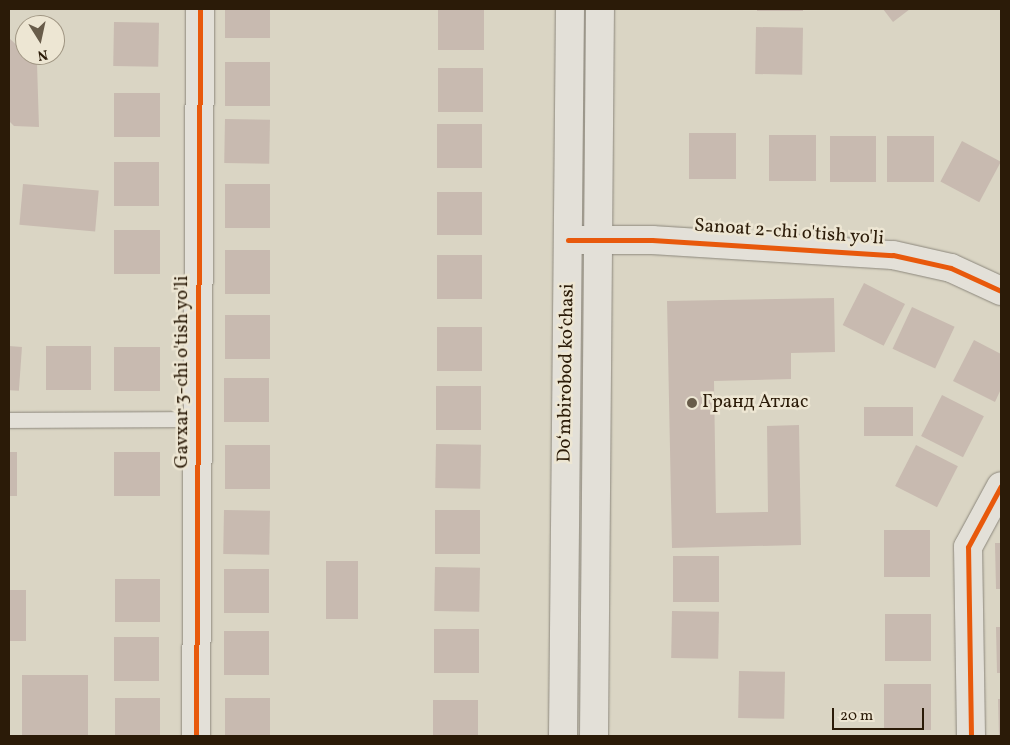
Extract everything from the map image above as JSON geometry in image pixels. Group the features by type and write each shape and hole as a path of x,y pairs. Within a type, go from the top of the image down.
{"main road":[{"name":"Gavxar 3-chi o'tish yo'li","path":"196,736 200,9"},
{"name":"Doʻmbirobod koʻchasi","path":"563,736 570,9"},
{"name":"Doʻmbirobod koʻchasi","path":"594,736 600,9"},
{"name":"Sanoat 2-chi o'tish yo'li","path":"568,240 893,255 951,268 1001,291"},
{"path":"971,736 968,547 1001,486"}],"lane":[{"path":"9,420 197,419"}],"building":[{"path":"225,9 270,9 270,38 225,38"},
{"path":"438,9 484,9 484,50 438,50"},
{"path":"757,9 803,9 803,11 757,11"},
{"path":"883,9 910,9 893,22"},
{"path":"114,22 159,23 158,67 113,66"},
{"path":"756,27 803,28 802,75 755,74"},
{"path":"9,38 15,44 15,65 37,65 39,127 14,126 9,121"},
{"path":"225,62 270,62 270,106 225,106"},
{"path":"438,68 483,68 483,112 438,112"},
{"path":"114,93 160,93 160,137 114,137"},
{"path":"225,119 270,120 269,164 224,163"},
{"path":"437,124 482,124 482,168 437,168"},
{"path":"689,133 736,133 736,179 689,179"},
{"path":"769,135 816,135 816,181 769,181"},
{"path":"830,136 876,136 876,182 830,182"},
{"path":"887,136 934,136 934,182 887,182"},
{"path":"962,141 1001,162 979,202 940,182"},
{"path":"114,162 159,162 159,206 114,206"},
{"path":"23,184 99,191 95,231 19,225"},
{"path":"225,184 270,184 270,228 225,228"},
{"path":"437,192 482,192 482,235 437,235"},
{"path":"114,230 160,230 160,274 114,274"},
{"path":"225,250 270,250 270,294 225,294"},
{"path":"437,255 482,255 482,299 437,299"},
{"path":"864,283 905,304 884,346 843,325"},
{"name":"Гранд Атлас","path":"834,298 835,352 791,353 791,379 714,381 716,513 768,512 767,426 799,425 801,545 672,548 667,301"},
{"path":"912,307 955,327 935,369 893,349"},
{"path":"225,315 270,315 270,359 225,359"},
{"path":"437,327 482,327 482,371 437,371"},
{"path":"974,340 1001,354 1001,389 995,402 953,381"},
{"path":"9,346 22,347 19,391 9,390"},
{"path":"46,346 91,346 91,390 46,390"},
{"path":"114,347 160,347 160,391 114,391"},
{"path":"224,378 269,378 269,422 224,422"},
{"path":"436,386 481,386 481,430 436,430"},
{"path":"942,395 984,416 963,457 921,436"},
{"path":"864,407 913,407 913,436 864,436"},
{"path":"436,444 481,445 480,489 435,488"},
{"path":"225,445 270,445 270,489 225,489"},
{"path":"916,445 958,466 937,507 895,486"},
{"path":"9,452 17,452 17,496 9,496"},
{"path":"114,452 160,452 160,496 114,496"},
{"path":"224,510 270,511 269,555 223,554"},
{"path":"435,510 480,510 480,554 435,554"},
{"path":"884,530 930,530 930,577 884,577"},
{"path":"995,543 1001,543 1001,589 996,589"},
{"path":"673,556 719,556 719,602 673,602"},
{"path":"326,561 358,561 358,619 326,619"},
{"path":"435,567 480,568 479,612 434,611"},
{"path":"224,569 269,569 269,613 224,613"},
{"path":"115,579 160,579 160,622 115,622"},
{"path":"9,590 26,590 26,641 9,641"},
{"path":"672,611 719,612 718,659 671,658"},
{"path":"885,614 931,614 931,661 885,661"},
{"path":"996,627 1001,627 1001,673 997,673"},
{"path":"434,629 479,629 479,673 434,673"},
{"path":"224,631 269,631 269,675 224,675"},
{"path":"114,637 159,637 159,681 114,681"},
{"path":"739,671 785,672 784,719 738,718"},
{"path":"22,675 88,675 88,736 22,736"},
{"path":"884,684 931,684 931,730 884,730"},
{"path":"115,698 160,698 160,736 115,736"},
{"path":"225,698 270,698 270,736 225,736"},
{"path":"998,699 1001,699 1001,736 999,736"},
{"path":"433,700 478,700 478,736 433,736"}],"cycle path":[{"path":"196,736 200,9"},
{"path":"568,240 652,240 893,255 951,268 1001,291"},
{"path":"971,736 968,547 1001,486"}],"place":[{"name":"Гранд Атлас","path":"692,403"}]}
